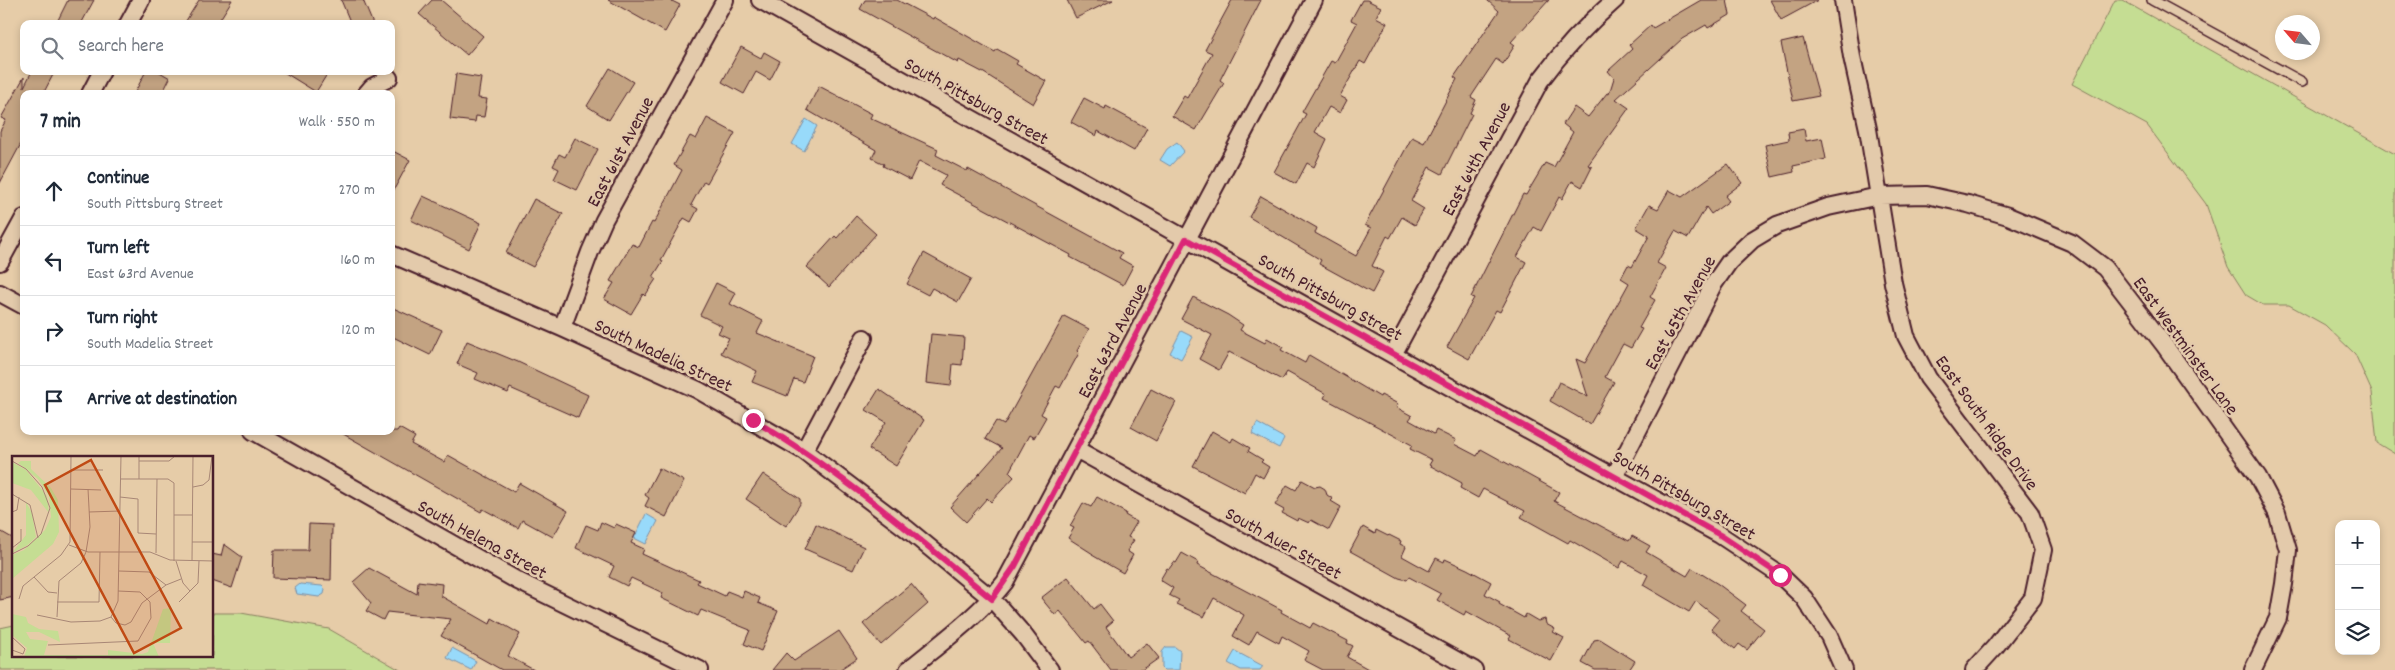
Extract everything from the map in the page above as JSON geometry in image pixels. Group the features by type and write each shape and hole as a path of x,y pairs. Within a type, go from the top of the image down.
{"street":[{"path":"130,20 140,0"},
{"name":"East 61st Avenue","path":"562,328 604,220 725,0"},
{"name":"South Pittsburg Street","path":"760,0 1720,535 1780,575 1804,598 1829,636 1844,670"},
{"name":"East 63rd Avenue","path":"908,670 992,599 1015,566 1186,239 1314,0"},
{"name":"East 64th Avenue","path":"1394,353 1540,82 1560,54 1588,23 1615,0"},
{"name":"East South Ridge Drive","path":"1843,0 1893,283 1906,336 1928,378 2030,513 2043,550 2032,598 1995,647 1974,670"},
{"path":"92,90 100,75"},
{"path":"370,90 389,78"},
{"name":"East Westminster Lane","path":"1879,196 1927,195 2008,216 2072,243 2105,268 2165,346 2258,477 2278,514 2288,550 2284,584 2278,618 2253,670"},
{"name":"East 65th Avenue","path":"1614,477 1713,285 1729,262 1752,240 1777,225 1828,207 1879,196"},
{"path":"0,262 20,225"},
{"name":"South Madelia Street","path":"395,256 562,328 698,390 804,451 908,529 992,599 1023,634 1050,670"},
{"path":"0,293 20,304"},
{"path":"804,451 864,338"},
{"name":"South Helena Street","path":"260,435 518,581 700,670"},
{"name":"South Auer Street","path":"1076,449 1474,670"}],"lane":[{"path":"2152,0 2302,82"}],"green space":[{"path":"2115,0 2122,0 2395,154 2395,454 2377,443 2372,392 2355,354 2325,325 2289,305 2263,305 2246,295 2228,267 2206,204 2147,125 2072,84"},
{"path":"214,613 241,613 329,629 400,670 0,670 0,628 12,625 12,658 214,658"}],"water":[{"path":"806,119 817,126 804,151 792,144"},
{"path":"1177,142 1184,151 1170,166 1160,160 1167,149"},
{"path":"1181,331 1193,337 1181,359 1170,353"},
{"path":"1257,423 1284,438 1279,448 1252,434"},
{"path":"646,514 658,521 646,544 634,538"},
{"path":"300,584 322,586 325,589 324,594 319,597 297,594 295,588"},
{"path":"1166,647 1175,647 1180,651 1179,670 1164,670 1162,668 1162,652"},
{"path":"452,648 476,661 471,670 447,658"},
{"path":"1235,651 1263,666 1260,670 1241,670 1228,663"}],"building":[{"path":"68,0 94,0 83,20 58,20"},
{"path":"199,0 232,0 220,20 186,20"},
{"path":"341,0 363,0 371,20 349,20"},
{"path":"432,0 441,0 483,36 467,55 419,14"},
{"path":"608,0 670,0 680,5 665,32"},
{"path":"865,0 897,0 933,19 934,17 995,52 997,49 1018,61 1016,64 1046,81 1033,104 984,73 959,60 958,63 860,9"},
{"path":"1067,0 1113,0 1076,18"},
{"path":"1232,0 1261,0 1220,80 1224,83 1196,130 1172,116 1184,96 1187,98 1212,53 1205,50"},
{"path":"1362,0 1367,0 1381,7 1376,17 1387,23 1365,64 1360,61 1340,96 1347,100 1340,113 1329,107 1315,132 1327,139 1314,167 1307,163 1296,184 1274,172 1306,114 1302,112 1331,61 1335,63 1357,23 1351,20"},
{"path":"1487,0 1549,0 1511,42 1515,45 1503,64 1496,59 1471,97 1476,100 1470,113 1472,114 1442,174 1429,167 1411,201 1424,209 1415,225 1402,217 1390,238 1387,236 1372,266 1383,272 1372,293 1319,264 1321,260 1249,217 1261,196 1317,228 1315,233 1356,256 1371,228 1365,225 1412,137 1424,143 1457,79 1454,77 1499,11"},
{"path":"1701,0 1727,0 1730,15 1708,28 1706,25 1682,39 1616,99 1629,108 1588,165 1592,167 1582,187 1572,181 1562,199 1559,197 1541,231 1534,227 1517,257 1526,262 1500,312 1496,310 1469,359 1447,347 1474,298 1471,297 1523,194 1526,195 1545,163 1554,167 1573,132 1563,124 1574,107 1588,117 1607,93 1609,94 1614,78 1608,71 1632,49 1629,45 1651,25 1653,28"},
{"path":"1770,0 1818,0 1781,20"},
{"path":"1803,38 1819,96 1793,101 1781,43"},
{"path":"741,47 761,58 764,52 780,61 770,80 756,72 744,94 722,82"},
{"path":"610,68 633,82 609,120 587,106"},
{"path":"456,74 481,78 478,98 487,99 484,117 476,116 475,122 450,119"},
{"path":"30,75 53,75 45,90 20,90 20,146 0,183 0,131 6,120 1,118 24,77 24,87"},
{"path":"144,75 165,75 170,78 164,90 136,90"},
{"path":"288,75 327,75 317,90 313,90"},
{"path":"819,86 872,114 870,118 938,149 936,155 967,171 968,169 1122,253 1119,258 1133,266 1123,285 940,185 946,175 919,161 910,180 883,166 884,164 872,158 876,150 807,110"},
{"path":"1084,98 1105,109 1106,106 1147,128 1134,151 1098,131 1096,136 1071,122"},
{"path":"707,118 735,133 707,183 704,181 691,205 698,209 691,222 684,218 653,277 656,279 645,296 643,294 631,314 604,299 614,283 610,281 632,244 639,247 652,222 654,223 682,170 674,165 690,136 696,139"},
{"path":"1804,129 1806,141 1822,138 1826,159 1793,166 1794,172 1772,177 1765,145 1789,140 1788,132"},
{"path":"575,138 598,149 577,190 554,179 559,169 553,166 559,154 565,157"},
{"path":"395,152 410,160 395,188"},
{"path":"1728,164 1742,183 1725,196 1729,201 1711,214 1706,207 1688,238 1675,231 1657,263 1666,268 1650,297 1655,300 1639,328 1642,329 1631,348 1623,344 1605,377 1614,382 1590,424 1550,401 1559,382 1588,397 1576,359 1585,363 1629,283 1621,278 1628,265 1632,267 1649,236 1636,228 1649,205 1658,209 1669,190 1682,197"},
{"path":"423,196 481,223 469,249 411,220"},
{"path":"534,199 563,214 533,267 506,253"},
{"path":"856,216 876,234 829,287 807,267 835,236 837,238"},
{"path":"924,253 971,279 958,302 932,288 928,295 907,284"},
{"path":"716,283 736,293 730,304 763,321 757,333 813,356 803,382 794,379 787,396 752,382 757,371 721,353 729,338 718,333 722,326 700,315"},
{"path":"1193,297 1243,325 1240,330 1265,343 1267,338 1283,347 1281,350 1305,363 1309,355 1380,397 1381,395 1398,404 1396,407 1412,416 1409,420 1434,434 1436,430 1456,440 1454,444 1477,456 1481,449 1559,492 1554,501 1629,541 1632,536 1650,546 1646,552 1687,576 1692,568 1746,605 1741,611 1764,629 1747,650 1739,644 1735,649 1711,629 1719,619 1696,601 1689,612 1643,585 1648,575 1623,561 1619,568 1570,540 1568,543 1521,517 1525,511 1483,489 1478,498 1460,488 1462,483 1429,465 1432,460 1410,449 1412,445 1324,398 1326,394 1287,372 1282,380 1229,352 1219,370 1199,359 1212,335 1181,319"},
{"path":"395,309 442,330 430,355 395,338"},
{"path":"1064,316 1089,329 1077,351 1079,353 1060,388 1056,386 1041,414 1046,417 1034,438 1029,435 1009,472 1014,477 991,502 987,498 966,522 950,507 1002,448 985,439 996,421 1004,425"},
{"path":"931,334 964,337 962,365 953,364 951,386 926,383"},
{"path":"467,341 518,362 588,395 578,418 510,388 508,393 475,379 478,373 457,364"},
{"path":"879,389 924,420 896,466 869,449 886,422 866,410"},
{"path":"1151,389 1176,402 1156,441 1131,427"},
{"path":"399,428 415,437 411,444 444,462 448,455 514,492 519,483 568,511 553,537 522,520 518,528 483,509 481,512 345,435 395,435 395,431"},
{"path":"1212,431 1231,442 1233,438 1250,448 1248,451 1263,460 1261,462 1269,467 1263,478 1255,473 1245,493 1193,466"},
{"path":"659,468 684,481 666,517 645,506 649,498 645,495"},
{"path":"763,474 800,499 800,504 786,526 746,499"},
{"path":"1302,480 1315,487 1320,486 1325,489 1327,495 1333,499 1331,501 1341,507 1329,530 1311,520 1309,523 1298,518 1297,521 1282,513 1284,510 1275,505 1287,485 1296,490"},
{"path":"1097,497 1126,513 1125,515 1137,522 1128,537 1134,540 1127,551 1133,555 1123,573 1068,538 1074,528 1070,526 1083,503 1091,507"},
{"path":"601,522 614,528 616,524 636,533 631,543 644,549 642,554 699,580 697,583 725,596 727,591 742,597 744,591 760,598 758,603 778,611 761,651 744,644 750,630 701,610 698,616 661,598 663,593 631,578 627,586 609,577 614,566 576,548 586,525 598,530"},
{"path":"309,524 332,525 331,580 273,578 274,550 308,550"},
{"path":"816,524 864,547 853,570 805,549"},
{"path":"1363,527 1375,534 1376,530 1401,541 1400,544 1406,547 1402,556 1429,571 1436,558 1444,562 1445,559 1491,582 1485,594 1500,602 1499,604 1524,618 1526,614 1538,621 1545,619 1546,624 1555,629 1553,632 1564,638 1551,661 1509,639 1511,636 1466,611 1464,615 1437,600 1441,594 1409,577 1407,580 1399,578 1350,551"},
{"path":"0,531 12,538 12,597 0,600"},
{"path":"224,544 242,557 232,588 214,582 214,554 221,556"},
{"path":"1182,553 1198,562 1197,565 1282,610 1281,612 1310,628 1313,623 1348,641 1347,643 1353,646 1347,657 1370,670 1323,670 1304,660 1309,651 1282,636 1279,643 1257,631 1249,645 1233,636 1244,615 1214,598 1204,617 1176,604 1179,600 1169,595 1173,588 1160,580 1167,568 1169,569 1174,562 1176,563"},
{"path":"369,568 417,594 418,581 442,584 441,596 490,624 492,618 520,634 508,656 534,670 502,670 441,636 451,619 387,612 383,620 366,611 371,603 353,582"},
{"path":"1068,577 1094,609 1100,604 1113,621 1106,627 1128,657 1147,643 1159,658 1142,670 1111,670 1089,641 1086,643 1060,611 1055,615 1041,598"},
{"path":"911,584 928,604 881,645 863,624"},
{"path":"839,631 857,658 839,670 772,670 786,653 794,661"},
{"path":"1600,639 1635,661 1629,670 1595,670 1582,663 1594,640"}],"route":[{"path":"753,420 804,451 908,529 992,599 1015,566 1186,239 1720,535 1780,575"}]}
